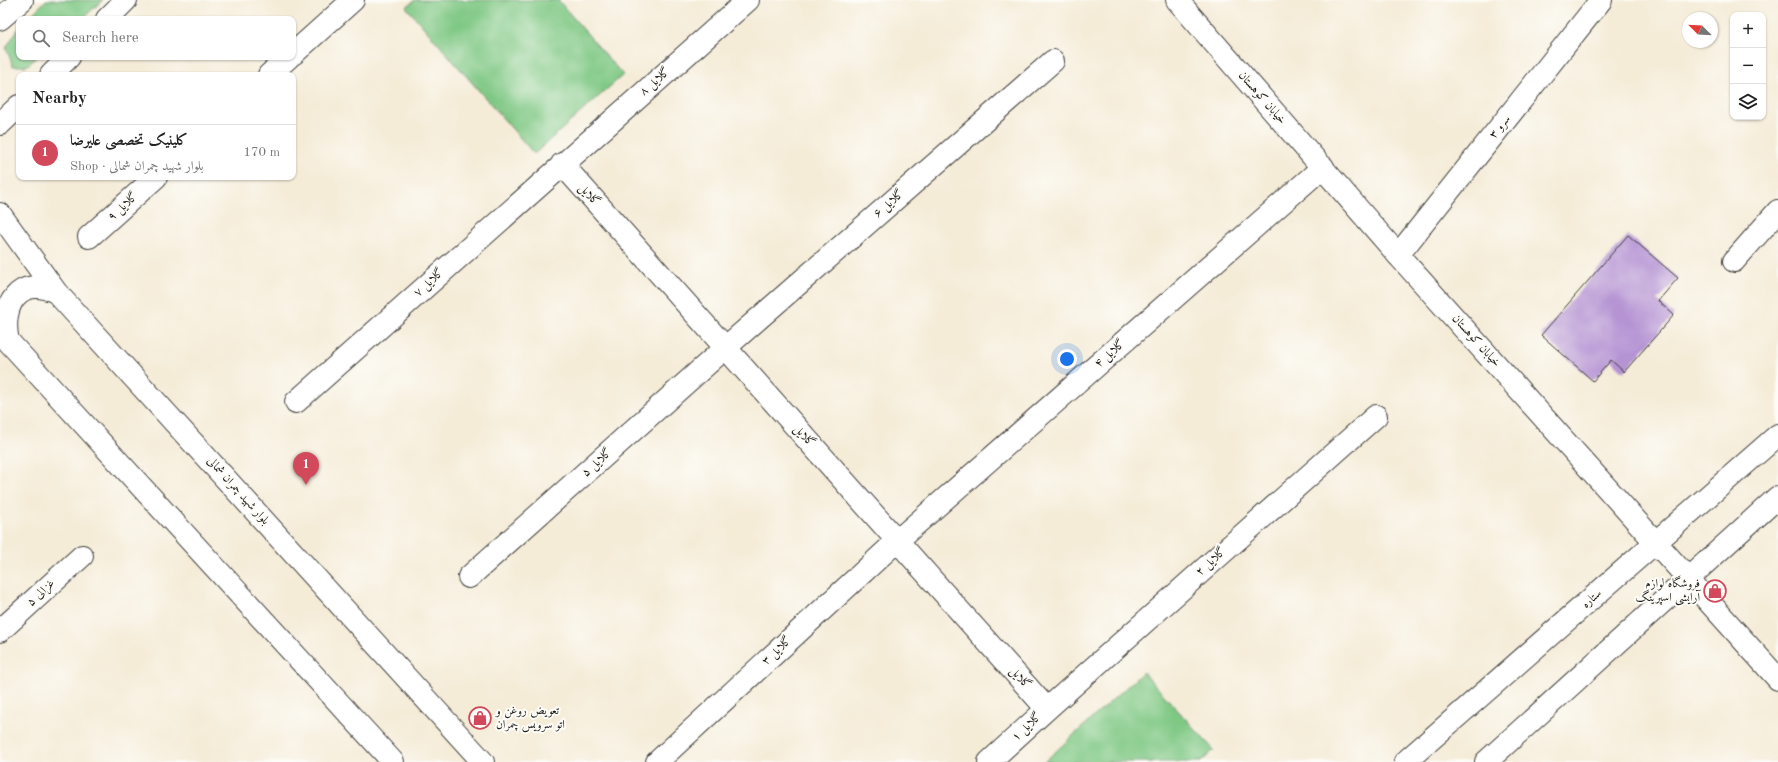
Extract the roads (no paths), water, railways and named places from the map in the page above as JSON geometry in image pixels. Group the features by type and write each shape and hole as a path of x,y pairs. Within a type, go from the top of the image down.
{"street":[{"path":"0,20 22,0"},
{"path":"110,16 126,0"},
{"path":"296,51 353,0"},
{"name":"گلایل ۸","path":"562,164 748,0"},
{"name":"خیابان کوهستان","path":"1176,0 1323,167 1398,255 1778,679"},
{"name":"سرو ۳","path":"1398,255 1601,0"},
{"path":"54,72 66,60"},
{"path":"272,72 286,60"},
{"name":"گلایل ۶","path":"725,348 1053,60"},
{"path":"0,124 16,109"},
{"name":"گلایل","path":"562,164 1047,708"},
{"name":"گلایل ۷","path":"296,402 562,164"},
{"name":"گلایل ۴","path":"898,540 1323,167"},
{"name":"گلایل ۹","path":"90,237 153,180"},
{"path":"1734,261 1778,211"},
{"name":"بلوار شهید چمران شمالی","path":"0,214 56,292 483,762"},
{"path":"56,292 44,287 33,286 21,290 11,297 5,306 2,318 4,338 393,762"},
{"name":"گلایل ۵","path":"469,577 725,348"},
{"name":"گلایل ۲","path":"1047,708 1376,416"},
{"name":"ستاره","path":"1405,762 1778,435"},
{"path":"1486,762 1688,577 1778,497"},
{"name":"گلایل ۳","path":"657,762 898,540"},
{"name":"غزالی ۵","path":"0,631 82,556"},
{"name":"گلایل ۱","path":"989,762 1047,708"}],"place":[{"name":"کلینیک تخصصی علیرضا","path":"306,485"},
{"name":"فروشگاه لوازم آرایشی اسپرینگ","path":"1715,591"},
{"name":"تعویض روغن و اتو سرویس چمران","path":"480,718"}]}
